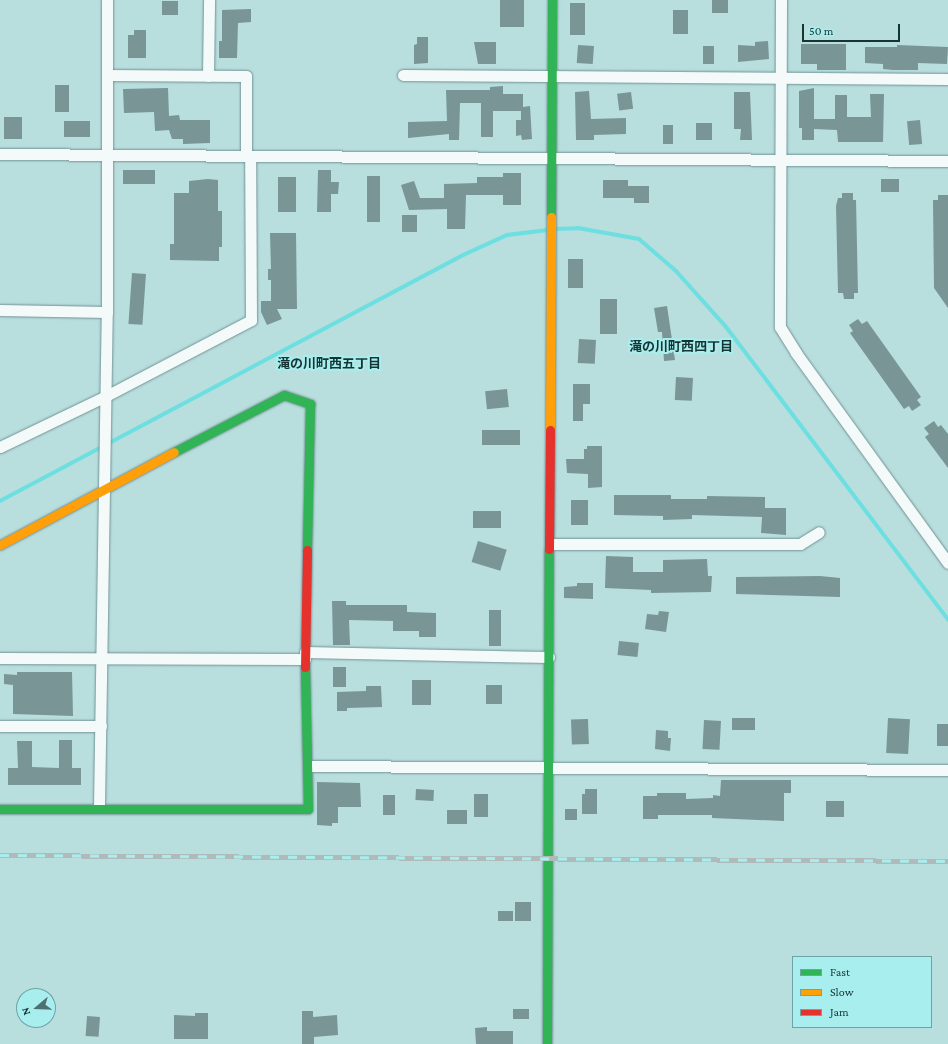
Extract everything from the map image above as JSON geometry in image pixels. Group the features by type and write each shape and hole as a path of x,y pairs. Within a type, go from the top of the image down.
{"street":[{"path":"99,807 103,657 104,396 107,312 107,0"},
{"path":"208,76 209,0"},
{"path":"547,1044 550,768 552,0"},
{"path":"781,0 780,327 796,353 948,563"},
{"path":"0,446 104,396 252,320 246,76 107,75"},
{"path":"403,75 948,78"},
{"path":"0,154 948,160"},
{"path":"0,310 107,312"},
{"path":"0,545 104,488 284,395 310,404 305,656 309,766 308,809 99,807 0,809"},
{"path":"550,544 800,544 819,532"},
{"path":"0,658 305,656 550,657"},
{"path":"0,726 101,726"},
{"path":"309,766 948,770"}],"building":[{"path":"500,0 524,0 524,27 500,27"},
{"path":"712,0 728,0 728,13 712,13"},
{"path":"162,1 178,1 178,15 162,15"},
{"path":"570,3 585,3 585,35 570,35"},
{"path":"251,9 251,22 238,23 237,58 219,58 219,41 222,41 222,10"},
{"path":"673,10 688,10 688,34 673,34"},
{"path":"134,30 146,30 146,58 128,58 128,35 134,35"},
{"path":"417,37 428,37 428,63 414,64 414,45 417,44"},
{"path":"768,41 769,59 738,62 738,45 755,46 755,42"},
{"path":"474,42 496,42 496,64 478,64"},
{"path":"801,44 846,44 846,70 817,70 817,64 801,64"},
{"path":"578,45 594,46 593,64 577,63"},
{"path":"897,45 948,47 947,64 918,63 918,70 893,70 883,69 883,64 865,63 865,47 897,47"},
{"path":"703,46 714,46 714,64 703,64"},
{"path":"55,85 69,85 69,112 55,112"},
{"path":"503,86 503,94 523,94 523,107 530,106 532,139 522,140 521,135 516,136 516,120 521,120 521,111 493,111 493,137 481,137 481,103 460,103 459,140 449,140 449,134 408,138 408,122 447,121 446,90 490,90 490,87"},
{"path":"168,88 169,116 179,115 180,120 210,120 210,143 183,144 183,139 172,139 169,130 155,131 154,112 124,113 123,89"},
{"path":"814,88 814,119 835,119 835,95 847,95 847,117 871,117 870,94 884,94 883,142 838,142 837,130 814,129 814,140 802,140 802,128 799,128 799,91"},
{"path":"589,91 591,119 626,118 626,134 594,135 594,140 576,140 575,92"},
{"path":"631,92 633,109 619,111 617,94"},
{"path":"734,92 750,92 752,140 740,140 741,129 734,129"},
{"path":"4,117 22,117 22,139 4,139"},
{"path":"920,120 922,144 909,145 907,121"},
{"path":"64,121 90,121 90,137 64,137"},
{"path":"696,123 712,123 712,140 696,140"},
{"path":"663,125 673,125 673,144 663,144"},
{"path":"123,170 155,170 155,184 123,184"},
{"path":"318,170 331,170 331,182 339,182 338,194 331,194 331,212 317,212"},
{"path":"503,173 521,173 521,205 503,205 503,195 466,195 465,229 447,229 447,209 409,210 401,185 414,181 420,198 444,198 444,184 477,183 477,177 503,177"},
{"path":"367,176 380,176 380,222 367,222"},
{"path":"278,177 296,177 296,212 278,212"},
{"path":"208,179 218,180 218,211 222,211 222,247 219,247 219,261 170,260 170,244 174,244 174,193 189,193 189,181"},
{"path":"881,179 899,179 899,192 881,192"},
{"path":"603,180 628,180 628,186 649,186 649,203 634,203 634,198 603,198"},
{"path":"842,193 853,193 853,200 856,200 858,293 854,293 854,299 844,299 843,293 838,293 836,206 838,198 842,198"},
{"path":"938,195 948,195 948,308 934,288 933,200 938,200"},
{"path":"402,215 417,215 417,232 402,232"},
{"path":"270,233 296,233 297,309 277,309 282,319 267,325 261,312 261,301 271,301 271,280 268,280 268,269 271,269"},
{"path":"568,259 583,259 583,288 568,288"},
{"path":"132,273 146,274 142,325 128,324"},
{"path":"600,299 617,299 617,334 600,334"},
{"path":"667,306 675,360 664,361 662,332 658,332 654,308"},
{"path":"858,319 862,324 867,321 921,397 917,400 921,405 912,411 909,406 904,409 850,333 853,331 849,325"},
{"path":"579,339 596,340 595,364 578,363"},
{"path":"676,377 693,378 692,401 675,400"},
{"path":"573,384 590,384 590,404 583,404 583,421 573,421"},
{"path":"507,389 509,407 487,409 485,391"},
{"path":"934,421 938,427 941,425 948,434 948,468 925,437 929,434 924,428"},
{"path":"482,430 520,430 520,445 482,445"},
{"path":"587,446 602,446 602,487 588,488 588,474 567,473 566,459 584,459 584,449 587,449"},
{"path":"614,495 671,495 671,499 707,499 707,496 765,497 765,508 786,508 786,535 761,533 762,517 692,515 692,519 663,520 663,516 614,515"},
{"path":"571,500 588,500 588,525 571,525"},
{"path":"473,511 501,511 501,528 473,528"},
{"path":"478,541 507,550 500,571 472,562"},
{"path":"606,556 633,557 633,572 663,572 663,560 707,559 708,576 712,576 711,592 651,593 651,590 605,588"},
{"path":"820,576 840,578 840,597 736,594 736,577"},
{"path":"577,583 593,583 593,599 564,598 564,587 577,586"},
{"path":"332,601 346,601 346,605 407,605 407,612 436,613 436,637 419,637 419,631 393,631 393,621 349,620 350,645 333,645"},
{"path":"489,610 501,610 501,646 489,646"},
{"path":"659,611 669,612 666,632 645,629 647,614 658,615"},
{"path":"619,641 639,643 637,657 618,655"},
{"path":"333,667 346,667 346,687 333,687"},
{"path":"17,672 72,672 73,716 13,714 13,685 4,684 4,674 17,675"},
{"path":"412,680 431,680 431,705 412,705"},
{"path":"486,685 502,685 502,704 486,704"},
{"path":"366,686 381,686 382,707 347,708 347,711 337,711 337,692 366,691"},
{"path":"732,718 755,718 755,730 732,730"},
{"path":"888,718 910,719 908,754 886,753"},
{"path":"588,719 589,744 572,745 571,720"},
{"path":"704,720 721,721 719,750 702,749"},
{"path":"937,724 948,724 948,746 937,746"},
{"path":"656,730 668,731 668,738 671,738 670,751 655,749"},
{"path":"59,740 72,740 72,768 81,768 81,785 8,785 8,768 18,768 17,741 32,741 32,767 59,768"},
{"path":"721,780 791,780 791,793 784,793 784,821 712,818 712,815 658,815 658,819 643,819 643,796 657,796 657,793 686,793 686,799 713,798 713,795 720,796"},
{"path":"317,782 360,783 361,807 338,807 338,823 332,823 332,826 317,825"},
{"path":"416,789 434,790 433,801 415,800"},
{"path":"585,789 597,789 597,814 582,814 582,794 585,794"},
{"path":"474,794 488,794 488,817 474,817"},
{"path":"383,795 395,795 395,815 383,815"},
{"path":"826,801 844,801 844,817 826,817"},
{"path":"565,809 577,809 577,820 565,820"},
{"path":"447,810 467,810 467,824 447,824"},
{"path":"515,902 531,902 531,921 515,921"},
{"path":"498,911 513,911 513,921 498,921"},
{"path":"513,1009 529,1009 529,1019 513,1019"},
{"path":"302,1011 313,1011 313,1017 337,1015 338,1035 314,1037 314,1044 302,1044"},
{"path":"195,1013 208,1013 208,1039 174,1039 174,1015 195,1016"},
{"path":"87,1016 100,1017 99,1037 86,1036"},
{"path":"487,1027 487,1031 513,1031 513,1044 476,1044 475,1028"}],"waterway":[{"path":"554,229 578,228 639,239 676,271 726,327 948,620"},
{"path":"0,501 463,255 507,235 548,230"}],"railway":[{"path":"0,855 948,861"}],"traffic: fast":[{"path":"551,217 552,0"},
{"path":"174,452 284,395 310,404 307,550"},
{"path":"547,1044 549,549"},
{"path":"0,809 308,809 305,667"}],"traffic: slow":[{"path":"550,430 551,217"},
{"path":"0,545 174,452"}],"traffic: jam":[{"path":"549,549 550,430"},
{"path":"305,667 307,550"}],"district":[{"name":"滝の川町西四丁目","path":"681,347"},
{"name":"滝の川町西五丁目","path":"329,364"}]}
